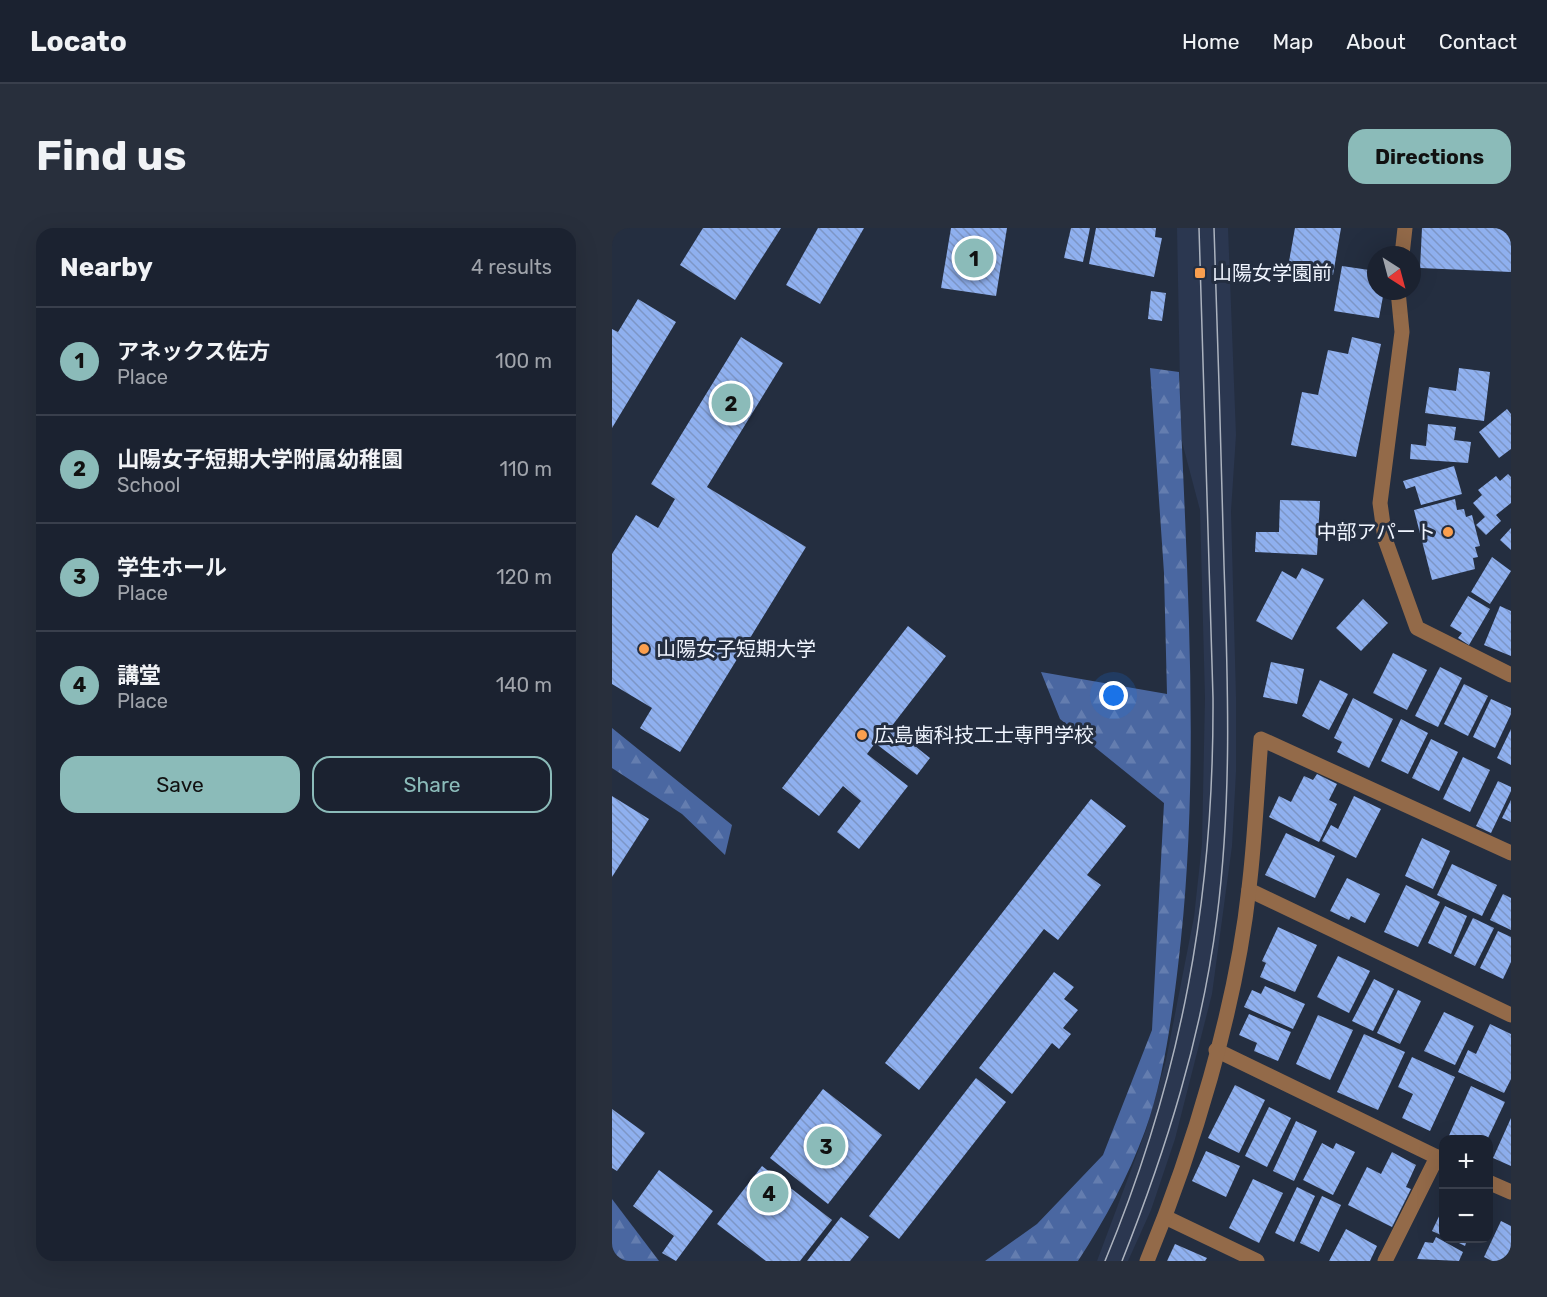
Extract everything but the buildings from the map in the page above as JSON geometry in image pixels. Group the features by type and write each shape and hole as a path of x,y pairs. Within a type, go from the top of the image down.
{"street":[{"path":"1403,246 1405,228"},
{"path":"1399,300 1402,332 1380,503 1385,539 1417,628 1511,675"},
{"path":"1147,1261 1165,1217 1216,1050 1235,972 1249,890 1261,739 1511,853"},
{"path":"1249,890 1511,1015"},
{"path":"1216,1050 1439,1159"},
{"path":"1385,1261 1439,1161"},
{"path":"1493,1184 1511,1192"},
{"path":"1165,1217 1257,1261"}],"shaded area":[{"path":"1177,228 1228,228 1236,435 1231,511 1236,697 1236,772 1232,846 1212,994 1175,1139 1151,1210 1128,1261 1097,1261 1146,1130 1166,1060 1194,917 1202,844 1205,698 1200,510 1181,438"}],"green space":[{"path":"1150,368 1179,372 1190,669 1191,743 1185,892 1176,986 1166,1049 1151,1112 1131,1165 1115,1198 1078,1261 985,1261 1037,1224 1103,1155 1152,1030 1164,803 1060,719 1041,672 1167,694 1164,573"},
{"path":"612,728 732,825 725,855 682,814 612,768"},
{"path":"612,1199 659,1261 612,1261"}],"tram line":[{"path":"1105,1261 1132,1192 1173,1054 1200,915 1207,845 1212,772 1213,698 1199,228"},
{"path":"1122,1261 1167,1135 1192,1049 1210,961 1222,873 1227,785 1227,697 1214,228"}],"place":[{"name":"アネックス佐方","path":"974,258"},
{"name":"山陽女学園前","path":"1200,273"},
{"name":"山陽女子短期大学附属幼稚園","path":"731,403"},
{"name":"中部アパート","path":"1448,532"},
{"name":"山陽女子短期大学","path":"644,649"},
{"name":"広島歯科技工士専門学校","path":"862,735"},
{"name":"学生ホール","path":"826,1146"},
{"name":"講堂","path":"769,1193"}]}
